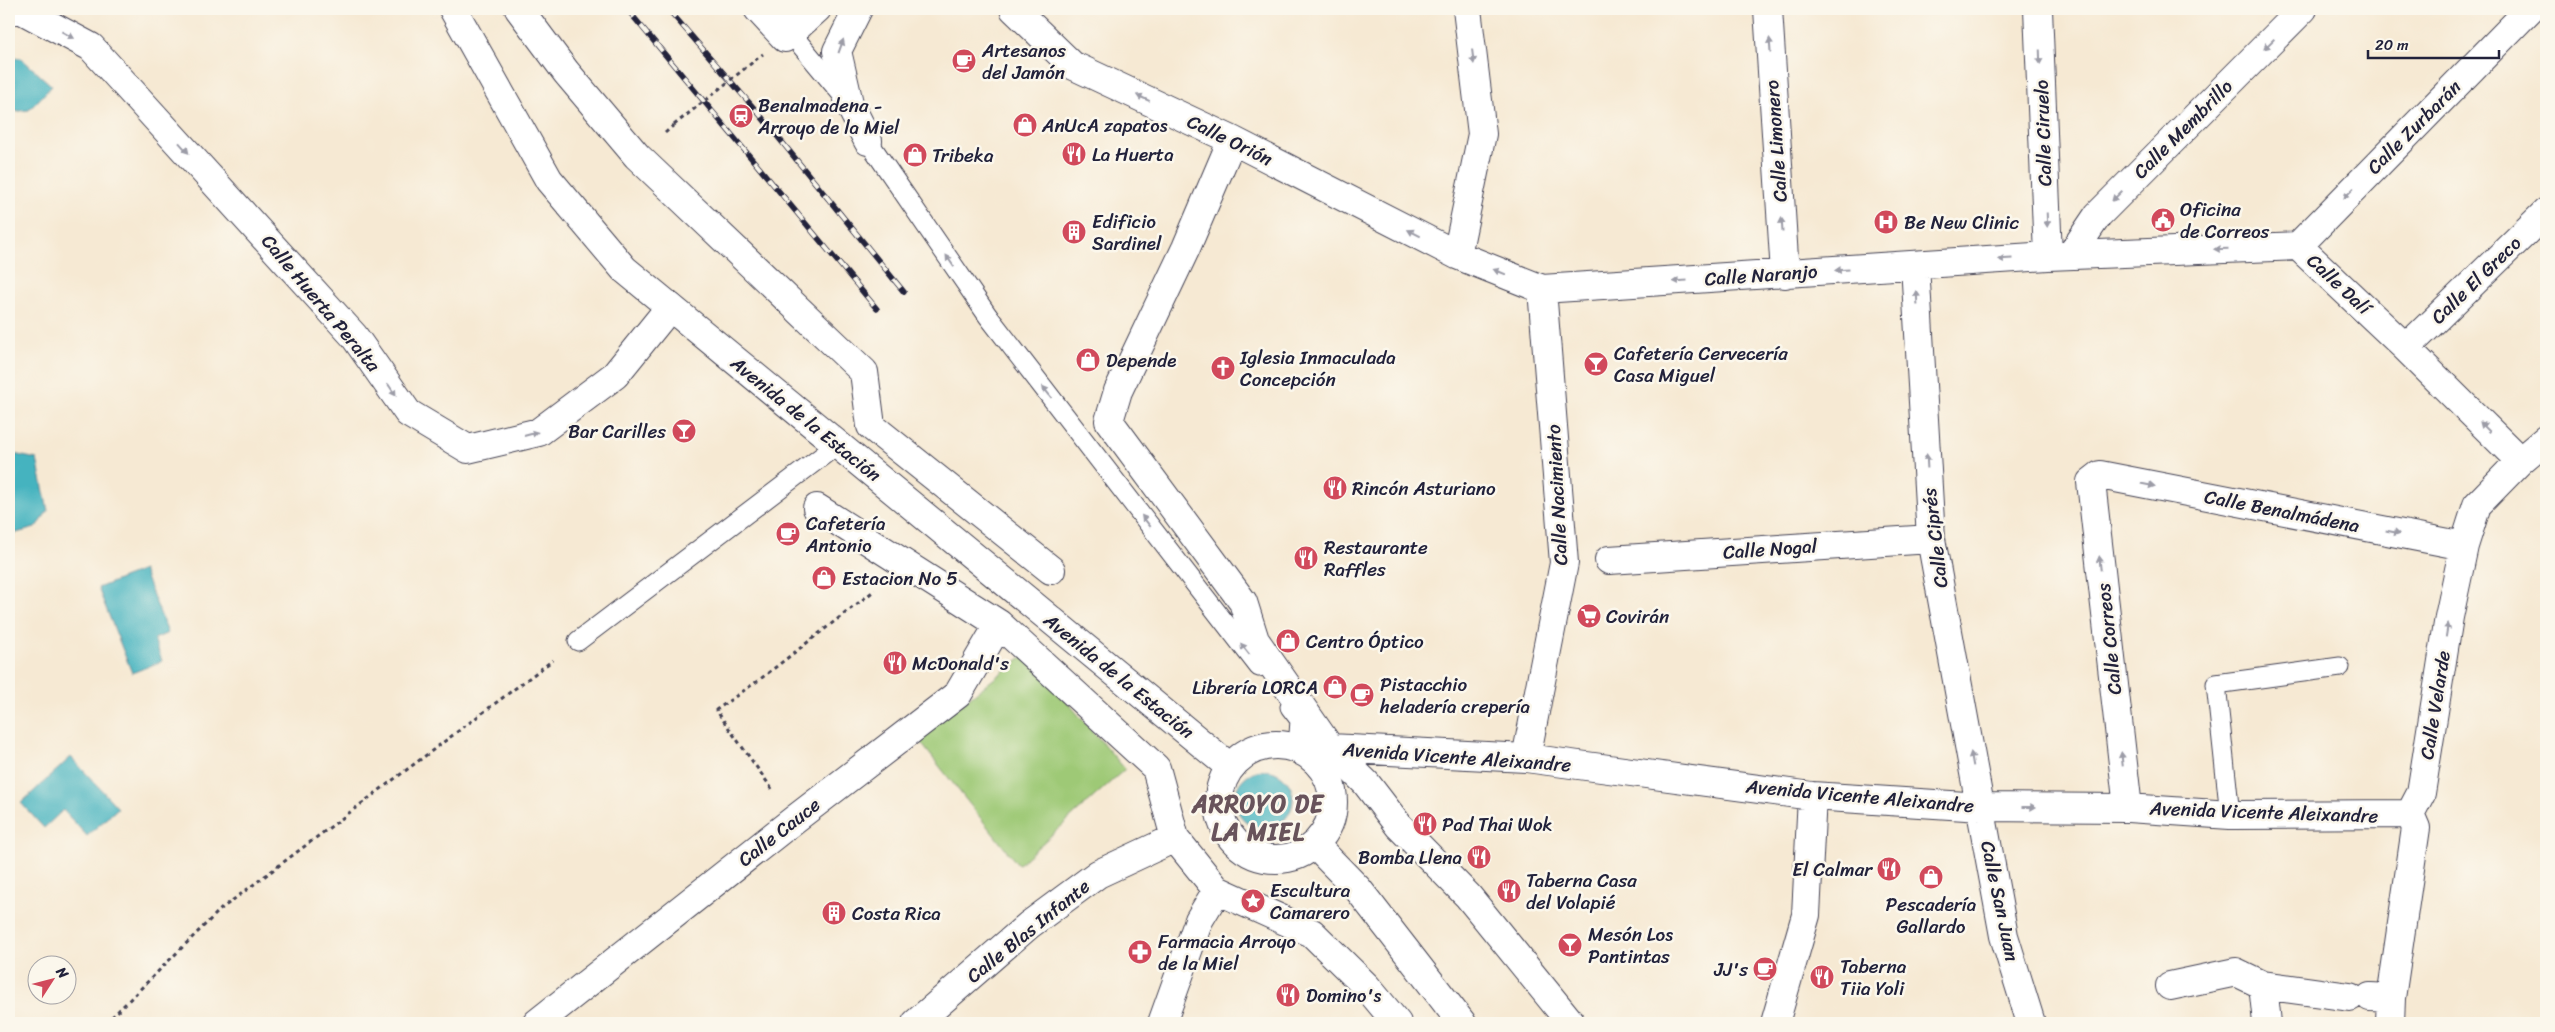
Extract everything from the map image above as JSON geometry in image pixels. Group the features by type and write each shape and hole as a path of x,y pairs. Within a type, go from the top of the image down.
{"street":[{"name":"Calle Huerta Peralta","path":"9,11 20,9 91,47 354,336 408,414 468,449 538,432 615,375 670,307"},
{"name":"Avenida de la Estación","path":"453,9 549,180 624,269 1230,767"},
{"path":"519,9 566,72 637,156 864,372 871,426 1051,570"},
{"path":"758,9 785,38 817,9"},
{"path":"858,9 837,51 849,103 868,141"},
{"name":"Calle Orión","path":"1014,9 1072,65 1232,140 1457,255"},
{"path":"1457,255 1482,134 1467,9"},
{"name":"Calle Limonero","path":"1768,9 1785,274"},
{"name":"Calle Ciruelo","path":"2038,9 2059,256"},
{"name":"Calle Zurbarán","path":"2298,246 2530,9"},
{"name":"Calle Membrillo","path":"2059,256 2296,11"},
{"path":"1232,140 1186,248 1118,391 1109,421 1243,602 1255,640 1315,753 1328,778 1333,795 1333,814 1326,831 1315,845 1300,855 1281,860 1262,858 1245,851 1231,838 1222,821 1218,803 1221,784 1230,767 1243,755 1261,746 1279,744 1315,753 1366,783 1399,826 1468,896 1571,1023"},
{"name":"Calle El Greco","path":"2406,348 2546,212"},
{"name":"Calle Dalí","path":"2059,256 2298,246 2406,348 2520,461"},
{"name":"Calle Naranjo","path":"1457,255 1542,289 2059,256"},
{"name":"Calle Ciprés","path":"1915,265 1931,539 1981,807"},
{"name":"Calle Nacimiento","path":"1526,758 1564,563 1542,289"},
{"name":"Calle Velarde","path":"2410,814 2421,793 2450,617 2464,546 2477,505 2520,461 2546,439"},
{"name":"Calle Benalmádena","path":"2100,475 2464,546"},
{"name":"Calle Correos","path":"2100,475 2091,482 2128,808"},
{"path":"817,508 1000,624 1156,768 1174,838 1217,890 1312,933 1366,987 1397,1023"},
{"name":"Calle Nogal","path":"1609,560 1931,539"},
{"name":"Calle Cauce","path":"537,1023 797,817 958,694 1000,624"},
{"name":"Avenida Vicente Aleixandre","path":"1315,753 1526,758 1812,796 1981,807 2128,808 2230,815 2410,814"},
{"path":"1775,1023 1806,915 1812,796"},
{"name":"Calle San Juan","path":"1981,807 2004,936 2031,1023"},
{"path":"2170,986 2236,972 2263,985 2375,1004 2416,828 2410,814"},
{"name":"Calle Blas Infante","path":"916,1023 1029,925 1098,874 1174,838"},
{"path":"1315,845 1358,889 1462,1023"},
{"path":"1162,1023 1199,920 1217,890"},
{"path":"2263,985 2267,1023"}],"lane":[{"path":"771,9 849,103"},
{"path":"868,141 988,316 1300,720 1315,753"},
{"path":"578,641 837,445"},
{"path":"2230,815 2216,684 2340,667"}],"path":[{"path":"674,124 763,54"},
{"path":"797,817 716,710 759,680 907,565"},
{"path":"106,1023 221,910 578,641"}],"green space":[{"path":"1026,654 1125,769 1018,865 917,738"}],"water":[{"path":"9,58 21,58 52,86 29,110 9,112"},
{"path":"9,453 37,459 48,511 35,528 9,535"},
{"path":"143,570 168,633 154,639 162,661 132,673 98,588"},
{"path":"71,757 118,808 87,836 63,810 44,828 21,803"},
{"path":"1264,770 1275,772 1288,783 1293,799 1291,810 1280,823 1264,828 1253,826 1240,815 1235,799 1237,788 1248,775"}],"railway":[{"path":"627,9 877,309"},
{"path":"668,9 760,115 904,292"}],"place":[{"name":"Artesanos del Jamón","path":"964,61"},
{"name":"Benalmadena - Arroyo de la Miel","path":"741,116"},
{"name":"AnUcA zapatos","path":"1025,125"},
{"name":"La Huerta","path":"1074,154"},
{"name":"Tribeka","path":"915,155"},
{"name":"Oficina de Correos","path":"2163,220"},
{"name":"Be New Clinic","path":"1886,222"},
{"name":"Edificio Sardinel","path":"1074,232"},
{"name":"Depende","path":"1088,360"},
{"name":"Cafetería Cervecería Casa Miguel","path":"1596,364"},
{"name":"Iglesia Inmaculada Concepción","path":"1223,368"},
{"name":"Bar Carilles","path":"684,431"},
{"name":"Rincón Asturiano","path":"1335,488"},
{"name":"Cafetería Antonio","path":"788,534"},
{"name":"Restaurante Raffles","path":"1306,558"},
{"name":"Estacion No 5","path":"824,578"},
{"name":"Covirán","path":"1589,616"},
{"name":"Centro Óptico","path":"1288,641"},
{"name":"McDonald's","path":"895,663"},
{"name":"Librería LORCA","path":"1335,687"},
{"name":"Pistacchio heladería crepería","path":"1362,695"},
{"name":"Pad Thai Wok","path":"1425,824"},
{"name":"Bomba Llena","path":"1479,857"},
{"name":"El Calmar","path":"1889,869"},
{"name":"Pescadería Gallardo","path":"1931,877"},
{"name":"Taberna Casa del Volapié","path":"1509,891"},
{"name":"Escultura Camarero","path":"1253,901"},
{"name":"Costa Rica","path":"834,913"},
{"name":"Mesón Los Pantintas","path":"1570,945"},
{"name":"Farmacia Arroyo de la Miel","path":"1140,952"},
{"name":"JJ's","path":"1765,969"},
{"name":"Taberna Tiia Yoli","path":"1822,977"},
{"name":"Domino's","path":"1288,995"}],"district":[{"name":"ARROYO DE LA MIEL","path":"1258,818"}]}
